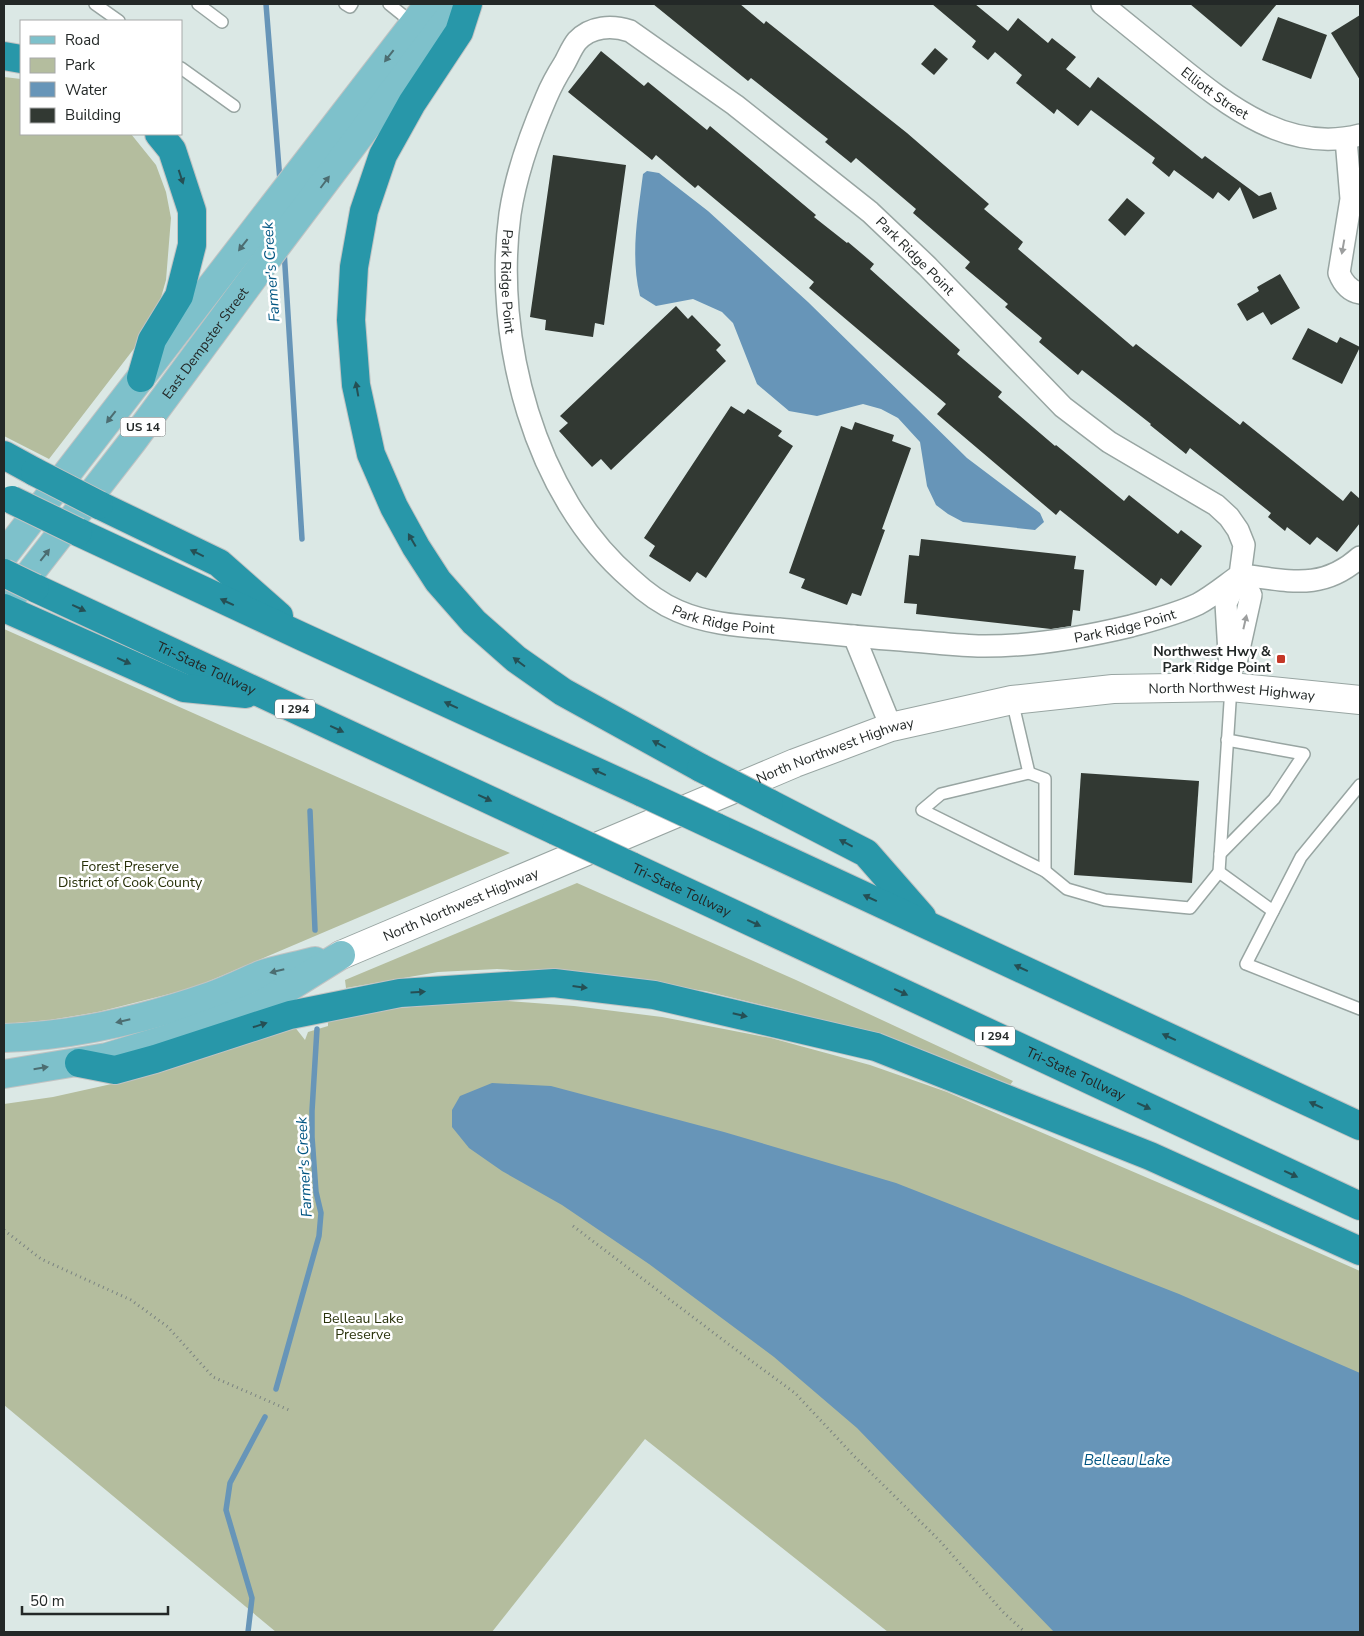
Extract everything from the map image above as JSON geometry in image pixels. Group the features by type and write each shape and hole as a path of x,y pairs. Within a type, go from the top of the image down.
{"highway":[{"path":"468,4 459,32 412,102 383,155 364,211 354,267 351,320 356,385 371,454 394,507 416,547 438,581 474,622 516,660 562,692 701,768 866,854 930,926"},
{"path":"4,56 20,59"},
{"path":"141,378 152,340 179,296 192,245 192,211 172,150 161,135"},
{"path":"4,455 99,505 219,563 303,637"},
{"path":"8,499 1360,1126"},
{"name":"Tri-State Tollway","path":"4,572 1360,1206"},
{"path":"8,610 184,688 267,696"},
{"path":"79,1063 115,1070 290,1015 400,993 554,983 654,995 876,1048 1150,1156 1360,1251"}],"main road":[{"name":"East Dempster Street","path":"4,555 290,183 425,22 459,4"},
{"name":"East Dempster Street","path":"8,610 295,221 425,22"},
{"name":"North Northwest Highway","path":"4,1074 107,1057 170,1038 261,1004 341,955 794,762 891,727 1012,700 1112,689 1231,687 1360,700"},
{"name":"North Northwest Highway","path":"4,1038 33,1037 89,1029 153,1014 213,996 262,975 341,955"}],"street":[{"name":"Elliott Street","path":"1102,4 1211,92 1238,111 1260,123 1304,138 1353,137"},
{"name":"Park Ridge Point","path":"1231,687 1226,603 1240,575 1244,545 1238,530 1229,517 1216,505 1109,442 1063,407 927,266 870,212 735,105 646,40 618,27 604,27 590,32 577,42 551,85 535,123 520,169 510,214 507,289 511,341 516,371 526,402 551,471 569,506 587,533 615,565 659,602 695,618 719,624 979,646 1020,644 1090,635 1159,618 1199,604 1240,575"},
{"path":"1353,137 1356,206 1339,273 1344,284 1354,292 1360,293"},
{"path":"1240,575 1305,582 1331,577 1350,566 1360,557"},
{"path":"854,636 891,727"}],"lane":[{"path":"95,4 118,20"},
{"path":"198,4 222,22"},
{"path":"345,4 350,7 352,4"},
{"path":"389,4 425,22"},
{"path":"182,69 234,106"},
{"path":"1045,871 1045,779 1029,773 941,794 922,810 1045,871 1066,889 1105,900 1190,908 1219,872 1231,687"},
{"path":"1012,700 1029,773"},
{"path":"1220,854 1274,798 1304,754 1227,740"},
{"path":"1360,785 1301,857 1246,964 1360,1009"},
{"path":"1219,872 1273,911"}],"path":[{"path":"573,1226 795,1393 855,1457 939,1540 1004,1614 1025,1632"},
{"path":"4,1230 41,1260 132,1300 168,1326 212,1378 289,1410"}],"green space":[{"path":"4,77 20,79 20,135 132,135 156,165 166,192 171,218 166,280 160,301 146,333 49,459 4,436"},
{"name":"Forest Preserve District of Cook County","path":"4,629 510,853 193,988 98,1012 50,1020 4,1024"},
{"path":"577,883 796,980 1013,1081 1010,1085 911,1046 787,1011 705,991 580,974 497,969 438,972 346,988 345,980"},
{"name":"Belleau Lake Preserve","path":"494,1000 574,1006 662,1017 771,1038 870,1065 947,1092 1360,1271 1360,1632 888,1632 645,1439 492,1632 276,1632 4,1405 4,1104 53,1097 134,1079 294,1026 305,1040 308,1032 328,1026 328,1014"}],"water":[{"path":"647,171 659,173 708,211 808,302 967,458 1040,513 1044,522 1035,530 963,522 948,514 936,505 927,486 920,442 898,418 881,409 863,404 817,416 789,411 757,384 733,323 722,312 693,299 656,306 640,296 635,250 643,174"},
{"name":"Belleau Lake","path":"492,1083 551,1086 724,1132 896,1183 1179,1294 1360,1373 1360,1632 1054,1632 857,1428 774,1357 649,1264 562,1205 502,1171 469,1148 452,1127 452,1110 460,1096"}],"building":[{"path":"653,4 740,4 764,24 766,21 907,133 989,204 984,209 1023,242 1018,249 1133,347 1136,344 1240,425 1243,421 1343,501 1351,491 1360,499 1360,523 1337,552 1317,537 1310,545 1287,527 1285,531 1268,517 1271,513 1190,448 1186,454 1082,370 1078,375 1039,342 1042,338 1005,307 1008,304 965,268 970,262 913,213 916,209 856,158 851,163 825,142 828,139 751,78 748,81"},
{"path":"932,4 975,4 1008,31 1018,18 1048,43 1052,38 1076,57 1066,69 1090,88 1098,77 1202,159 1205,156 1259,196 1271,192 1277,209 1253,219 1240,187 1229,201 1218,192 1213,199 1174,170 1169,177 1152,163 1155,158 1091,110 1078,126 1057,109 1054,114 1016,83 1022,75 995,52 988,60 972,47 976,41"},
{"path":"1190,4 1277,4 1241,47"},
{"path":"1360,15 1360,80 1331,33"},
{"path":"1278,17 1327,35 1311,79 1262,60"},
{"path":"935,48 948,59 934,75 921,64"},
{"path":"601,51 644,86 648,82 707,130 710,126 816,215 814,217 874,264 870,269 960,350 957,354 1002,392 998,397 1055,446 1124,501 1129,495 1178,534 1181,530 1202,546 1171,586 1161,578 1156,586 1060,510 1056,515 937,414 946,404 809,288 814,282 698,185 695,188 656,155 652,160 568,92"},
{"path":"553,155 626,165 604,325 595,323 593,337 545,330 546,320 530,317"},
{"path":"1127,198 1145,213 1125,236 1108,220"},
{"path":"1280,274 1300,308 1271,325 1263,312 1247,321 1237,304 1259,291 1257,287"},
{"path":"676,306 688,319 692,315 721,345 716,350 726,361 611,470 601,459 592,467 559,431 568,423 560,416"},
{"path":"1308,328 1337,343 1340,337 1360,347 1342,384 1292,359"},
{"path":"731,406 744,414 748,409 782,431 778,436 793,446 706,578 697,572 690,582 649,556 655,546 644,538"},
{"path":"855,422 894,435 892,441 911,448 882,529 885,530 861,596 852,593 847,605 801,588 805,579 789,573 841,426 852,430"},
{"path":"921,539 1076,556 1074,569 1084,570 1080,611 1073,610 1071,626 1051,629 916,614 917,604 904,603 909,555 919,556"},
{"path":"1081,773 1199,781 1192,883 1074,875"}],"waterway":[{"name":"Farmer's Creek","path":"266,4 280,181"},
{"name":"Farmer's Creek","path":"284,250 302,539"},
{"name":"Farmer's Creek","path":"310,811 315,930"},
{"name":"Farmer's Creek","path":"276,1389 319,1236 321,1213 316,1192 312,1137 317,1029"},
{"name":"Farmer's Creek","path":"248,1632 252,1598 226,1510 230,1483 265,1417"}],"place":[{"name":"Northwest Hwy & Park Ridge Point","path":"1281,659"}]}
